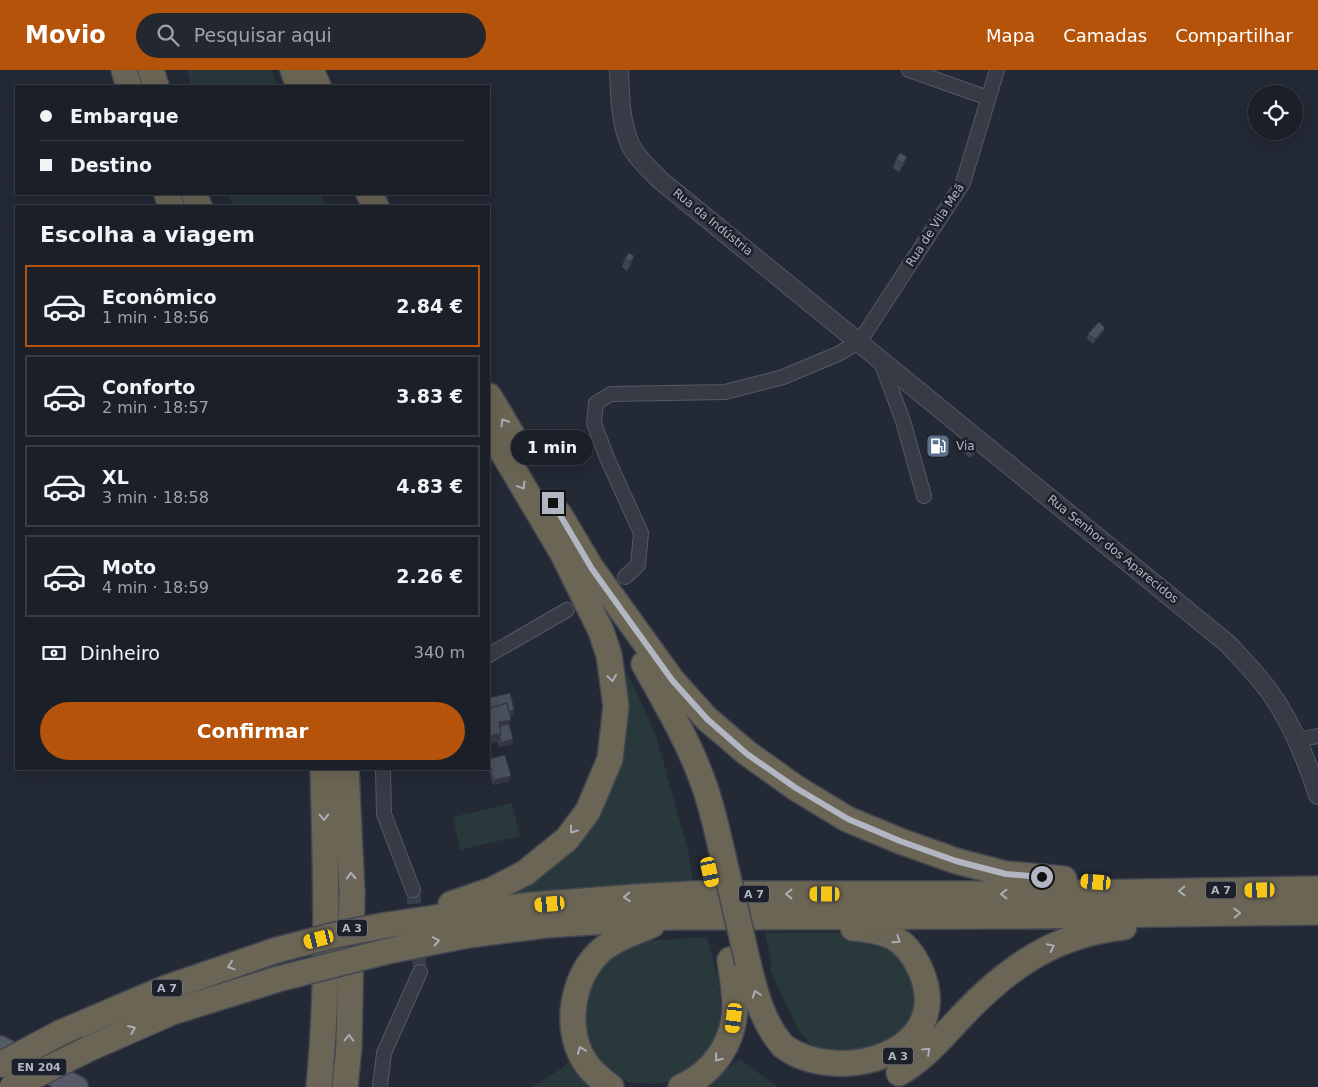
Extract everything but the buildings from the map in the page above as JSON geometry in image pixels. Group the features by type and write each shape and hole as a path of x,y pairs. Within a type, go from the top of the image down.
{"highway":[{"path":"124,70 129,85"},
{"path":"151,70 156,85"},
{"path":"293,70 299,85"},
{"path":"311,70 318,85"},
{"path":"490,398 592,569 684,737 703,783 715,856 739,962 742,1005 749,1022 763,1046 782,1066 807,1081"},
{"path":"387,924 403,916 439,908 492,890 525,873 567,839 588,811 610,758 616,706 609,655 601,631 562,552 490,431"},
{"path":"562,552 590,590 674,742 715,856"},
{"path":"592,569 672,680 707,719 747,754 796,788 848,819 900,841 956,861 1006,874 1114,884 1123,892"},
{"name":"A 3","path":"319,1087 323,1044 327,893 323,770"},
{"name":"A 3","path":"345,1087 349,1046 352,893 346,770"},
{"name":"A 7","path":"0,1064 60,1033 166,988 277,950 387,924 481,910 635,897 700,894 1318,889"},
{"name":"A 7","path":"12,1087 88,1049 172,1012 278,978 388,951 503,930 546,925 668,917 1318,912"},
{"name":"A 7","path":"878,1082 902,1071 916,1061 997,982 1023,962 1051,946 1088,933 1111,928 1161,923 1188,914"},
{"name":"A 3","path":"739,962 757,996 770,1027 784,1047 805,1064 819,1069 845,1073 871,1070 895,1059 913,1041 924,1019 927,995 918,964 904,945 893,937 879,931 828,926 821,916"},
{"path":"611,1087 587,1066 579,1048 573,1028 572,1006 577,987 588,966 603,949 624,936 668,917"},
{"path":"681,1087 692,1082 710,1068 724,1050 732,1028 739,962"}],"main road":[{"name":"EN 204","path":"0,1047 77,1087"}],"street":[{"name":"Rua da Indústria","path":"619,70 622,118 630,145 645,164 660,180 860,341"},
{"path":"908,70 988,98"},
{"name":"Rua de Vila Meã","path":"860,341 963,182 997,70"},
{"name":"Rua Senhor dos Aparecidos","path":"860,341 1228,644 1263,683 1282,710 1307,762 1318,796"},
{"path":"624,577 638,565 641,533 607,458 594,424 596,403 611,394 725,392 783,376 838,354 860,341"},
{"path":"880,358 904,421 924,496"},
{"path":"490,653 567,610"},
{"path":"1296,740 1318,736"},
{"path":"383,770 384,814 413,890"},
{"path":"380,1087 384,1053 420,972"}],"shaded area":[{"path":"187,70 271,70 278,85 191,85"},
{"path":"228,195 321,195 326,205 233,205"},
{"path":"616,654 633,685 656,735 689,854 693,882 588,887 507,895 590,826"},
{"path":"512,803 520,836 460,850 453,817"},
{"path":"823,932 853,934 878,940 887,945 902,960 911,980 914,1000 912,1022 900,1037 878,1057 814,1048 798,1029 770,970 771,960 765,933"},
{"path":"707,937 718,978 721,1008 718,1034 712,1050 679,1078 658,1084 631,1083 610,1074 596,1062 587,1042 584,997 606,958 642,941"},
{"path":"574,1057 603,1087 532,1087 561,1069"},
{"path":"739,1059 778,1087 702,1087"}],"tunnel":[{"path":"413,890 420,972"}],"place":[{"name":"Via","path":"938,446"}],"route":[{"path":"553,503 592,569 672,680 707,719 747,754 796,788 848,819 900,841 956,861 1006,874 1042,877"}]}
